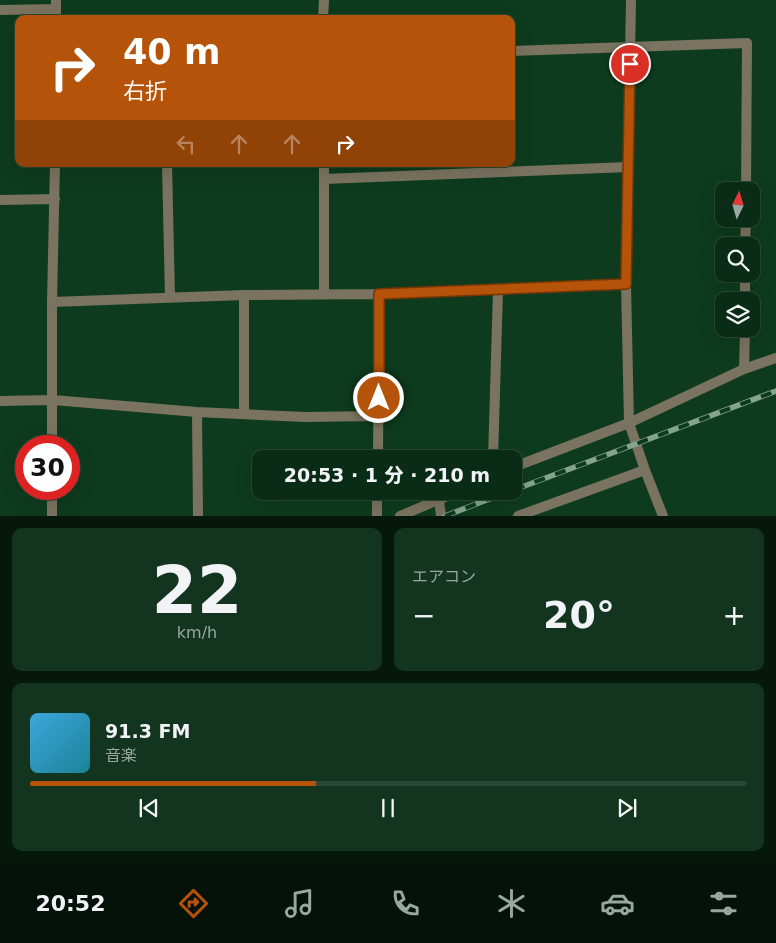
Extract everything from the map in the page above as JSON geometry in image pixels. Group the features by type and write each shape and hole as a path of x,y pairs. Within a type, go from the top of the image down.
{"street":[{"path":"323,15 324,0"},
{"path":"631,0 626,284 629,423 663,516"},
{"path":"0,10 56,9"},
{"path":"515,51 747,43 746,182"},
{"path":"52,435 52,302 55,167"},
{"path":"167,167 170,298"},
{"path":"324,167 324,294"},
{"path":"324,179 628,167"},
{"path":"0,200 55,199"},
{"path":"52,302 244,295 379,294 626,284"},
{"path":"493,450 498,290"},
{"path":"378,450 379,294"},
{"path":"244,295 244,414"},
{"path":"744,369 745,337"},
{"path":"522,464 629,423 744,369 776,358"},
{"path":"0,401 53,400 197,412 305,417 379,416"},
{"path":"197,412 198,516"},
{"path":"518,516 645,470"},
{"path":"52,500 52,516"},
{"path":"377,500 377,516"},
{"path":"400,516 440,500 441,516"}],"railway":[{"path":"522,487 776,391"},
{"path":"445,516 487,500"}],"route":[{"path":"379,398 379,294 626,284 630,64"}]}
